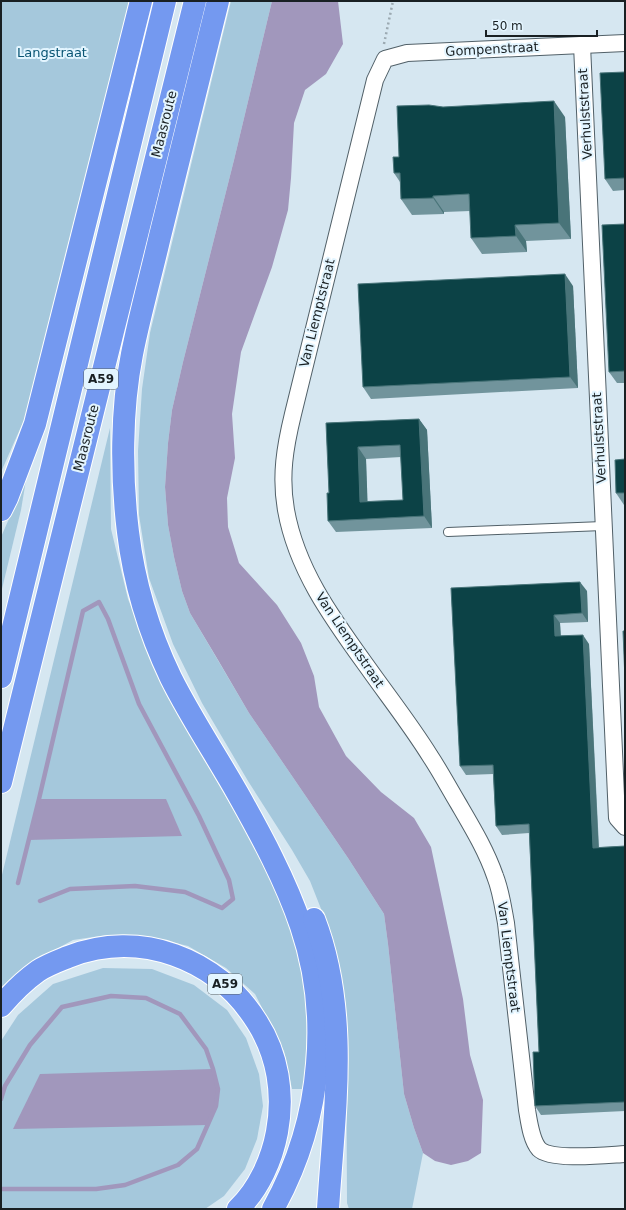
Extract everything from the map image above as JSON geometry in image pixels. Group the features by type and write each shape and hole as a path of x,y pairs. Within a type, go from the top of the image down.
{"highway":[{"path":"1,510 35,424 141,1"},
{"name":"Maasroute","path":"1,677 165,1"},
{"name":"Maasroute","path":"1,782 195,1"},
{"name":"A59","path":"218,1 132,354 124,422 125,503 133,561 144,606 157,644 185,705 238,793 270,854 293,904 308,950 317,1001 318,1051 316,1080 312,1108 304,1137 282,1193 273,1209"},
{"name":"A59","path":"238,793 269,833 293,873 315,921 329,969 336,1018 337,1062 328,1209"},
{"name":"A59","path":"1,1006 13,992 39,970 75,954 114,946 132,946 172,954 201,967 218,978 236,994 260,1025 268,1040 275,1062 280,1092 275,1143 267,1167 255,1188 243,1205 238,1209"}],"street":[{"name":"Gompenstraat","path":"384,59 406,53 625,43"},
{"name":"Verhulststraat","path":"582,45 617,818 625,827"},
{"name":"Van Liemptstraat","path":"384,59 375,80 292,414 285,448 283,480 286,509 292,537 314,587 335,622 432,758 482,844 495,876 502,896 506,923 527,1110 531,1134 539,1149 551,1155 569,1156 625,1154"}],"lane":[{"path":"448,532 603,526"}],"path":[{"path":"384,59 384,45 393,1"}],"green space":[{"name":"Langstraat","path":"1,1 139,1 36,386 24,420 1,472"},
{"path":"231,1 272,1 172,410 165,487 168,525 182,591 190,613 249,713 348,858 384,914 404,1094 423,1153 412,1209 349,1209 347,1203 346,1006 340,972 329,929 310,881 202,703 173,644 149,578 139,515 138,451 142,389 150,333"},
{"path":"110,428 111,529 128,599 166,694 262,859 287,909 302,956 311,1049 304,1089 292,1089 284,1051 255,994 226,968 188,946 146,936 107,935 73,940 38,959 1,987 1,879"},
{"path":"26,480 21,510 1,593 1,537"},
{"path":"103,968 152,969 194,985 227,1010 246,1038 259,1074 263,1106 257,1139 245,1169 224,1196 205,1209 1,1209 1,1041 18,1015 53,984"}],"shaded area":[{"path":"272,1 338,1 343,44 326,74 305,90 294,123 288,210 272,267 241,352 232,414 235,458 227,498 228,527 239,563 277,605 301,643 314,676 319,707 346,756 381,792 414,818 431,847 463,999 470,1055 483,1100 481,1153 468,1161 451,1165 435,1161 423,1153 404,1094 384,914 348,858 249,713 190,613 182,591 168,525 165,487 172,410"},
{"path":"39,799 166,799 182,836 28,840"},
{"path":"213,1069 218,1089 216,1106 208,1125 13,1129 40,1074"}],"building":[{"path":"625,72 625,178 605,179 600,73"},
{"path":"554,101 559,223 515,225 516,236 471,238 469,194 433,196 433,198 401,199 400,173 394,173 393,157 399,157 397,106 429,105 443,107"},
{"path":"625,224 625,371 609,372 602,225"},
{"path":"565,274 570,377 363,387 358,284"},
{"path":"419,419 424,516 328,521 327,493 329,493 326,423","holes":["400,445 403,500 360,502 358,447"]},
{"path":"625,459 625,493 616,493 615,460"},
{"path":"580,582 582,613 554,615 555,636 583,635 593,848 625,846 625,1102 535,1106 533,1052 539,1052 529,824 496,826 493,765 460,766 451,588"},
{"path":"623,631 625,631 625,680"}],"waterway":[{"path":"18,883 83,611 99,602 108,619 139,704 199,816 229,880 233,899 222,908 185,892 135,886 70,889 40,901"},
{"path":"1,1099 5,1086 30,1045 62,1007 111,996 146,998 180,1014 206,1049 218,1089 216,1106 197,1149 178,1165 125,1185 96,1189 1,1189"}]}
